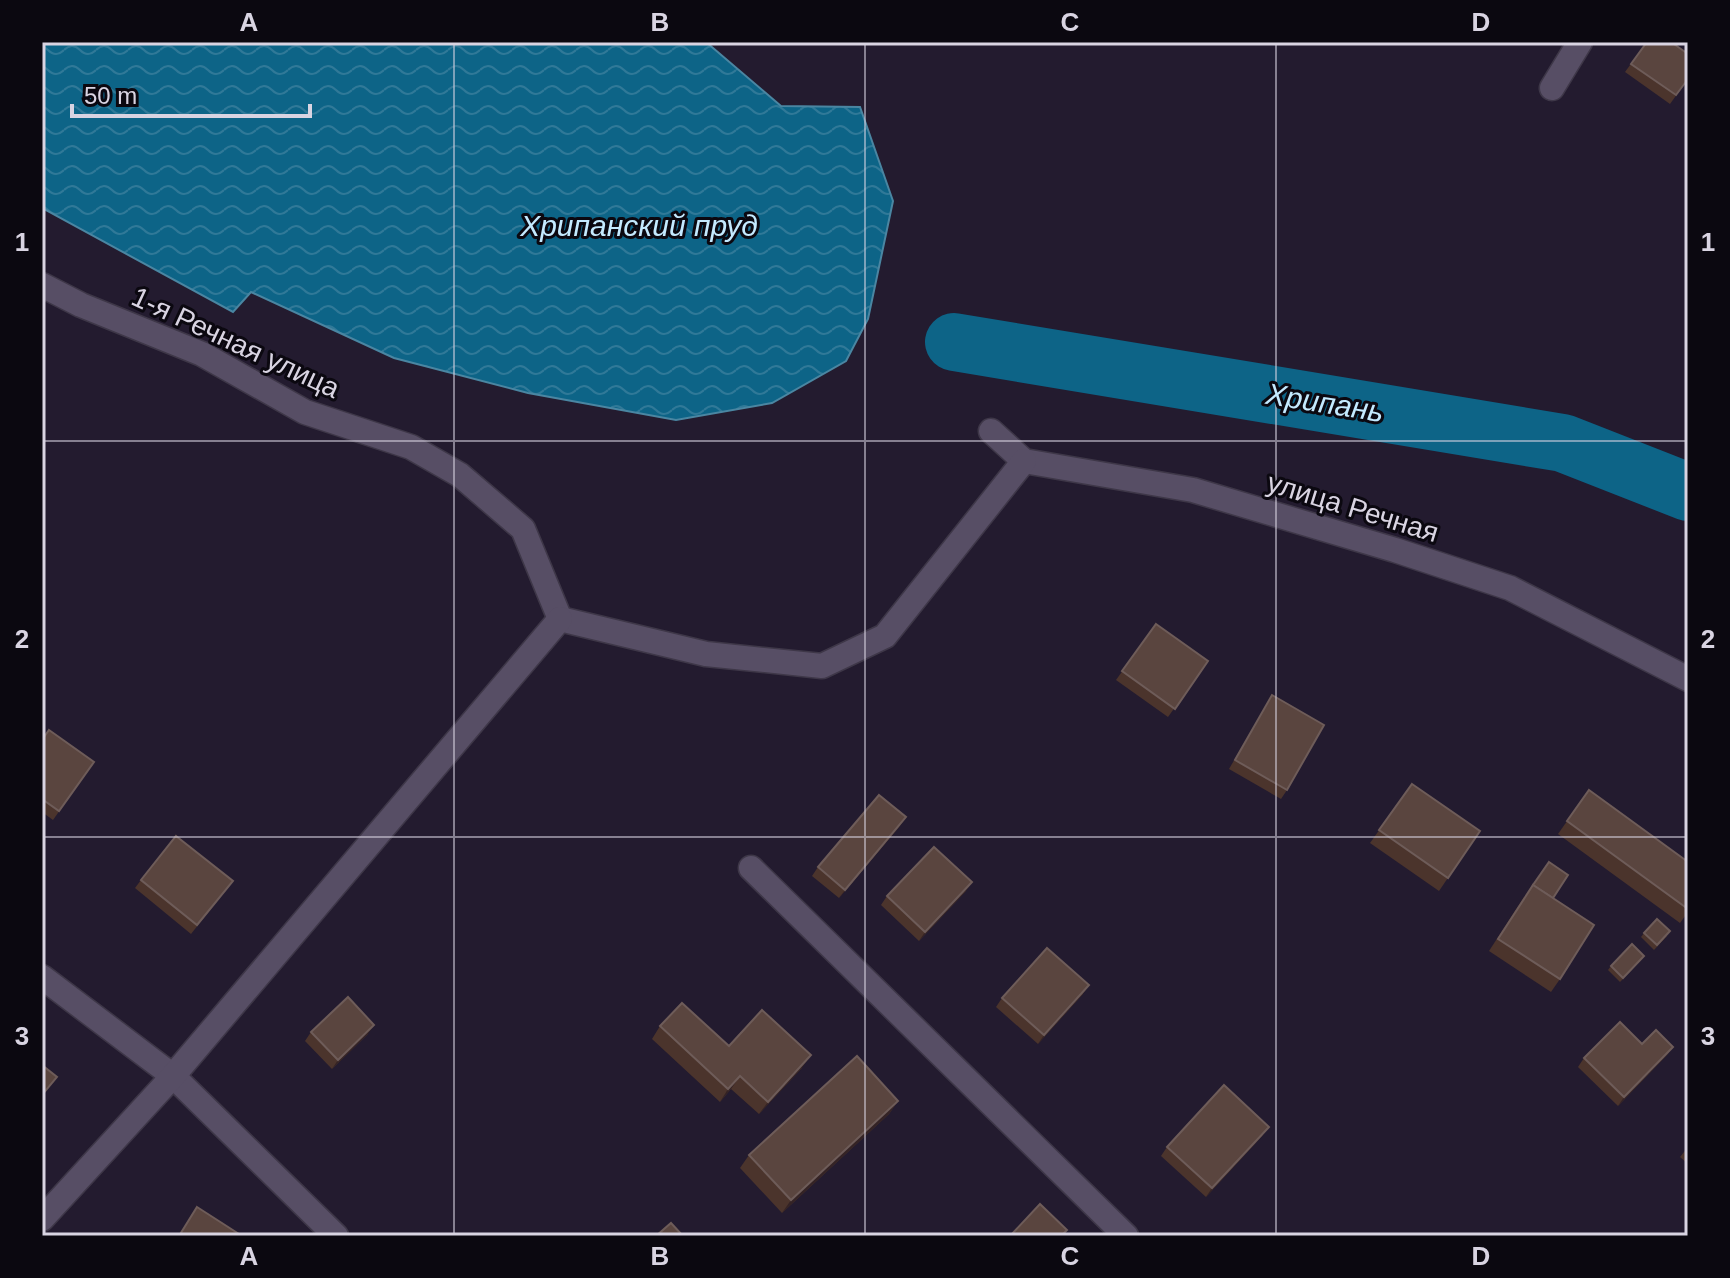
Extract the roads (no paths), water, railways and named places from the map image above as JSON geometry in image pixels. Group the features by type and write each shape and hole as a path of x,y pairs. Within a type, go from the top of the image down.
{"street":[{"path":"1552,88 1580,42"},
{"name":"1-я Речная улица","path":"42,285 81,305 202,354 305,412 411,447 460,475 523,529 560,619"},
{"path":"42,1219 173,1076 560,619 706,654 822,666 885,636 1024,461 991,431"},
{"name":"улица Речная","path":"1024,461 1193,490 1409,554 1510,588 1688,679"},
{"path":"751,868 1126,1236"},
{"path":"42,977 173,1076 336,1236"}],"water":[{"name":"Хрипанский пруд","path":"42,42 706,42 781,106 860,107 893,201 868,319 846,361 772,403 676,420 528,393 394,358 251,292 233,312 42,208"}],"waterway":[{"name":"Хрипань","path":"954,342 1563,443 1688,492"}]}
